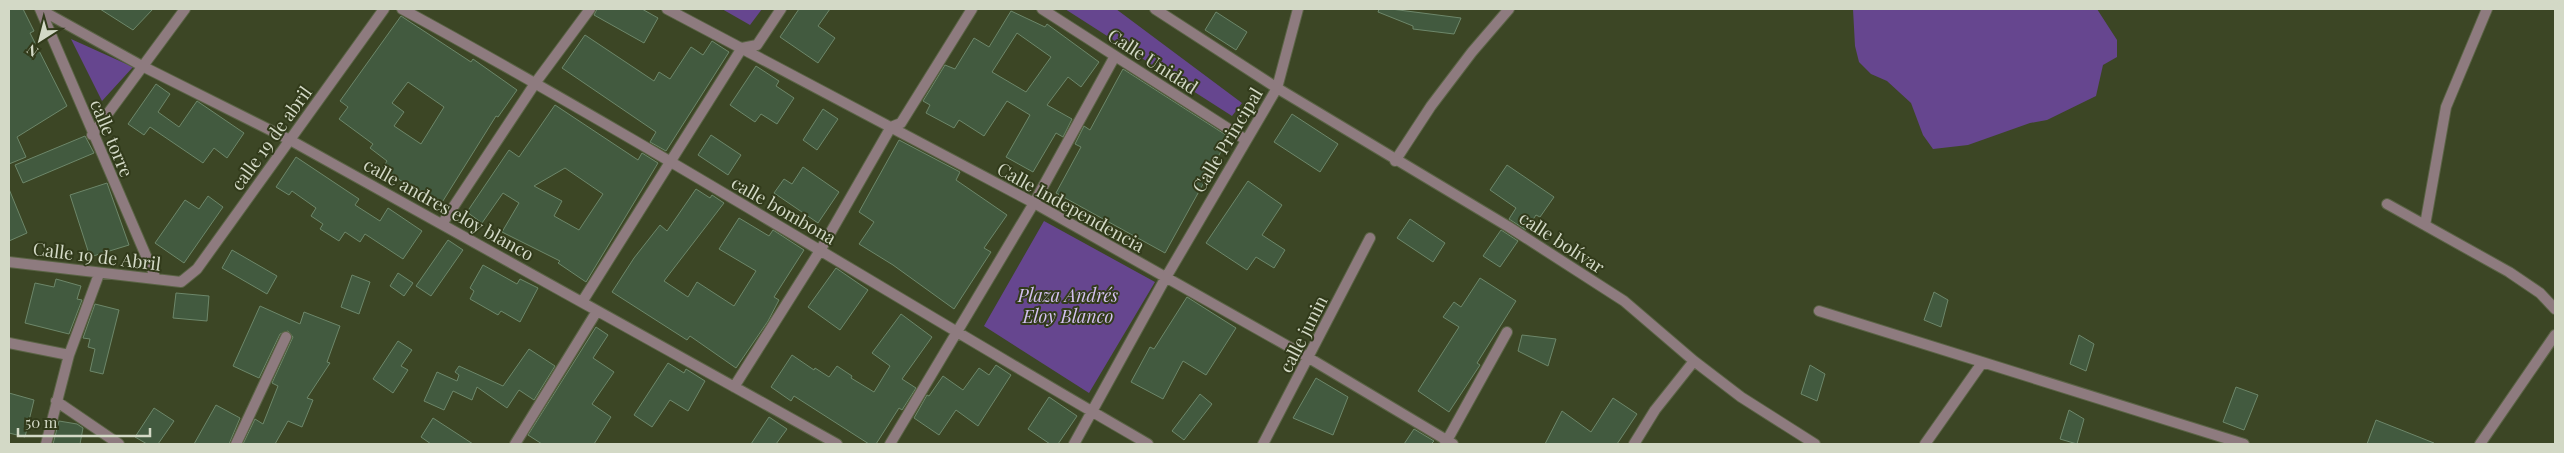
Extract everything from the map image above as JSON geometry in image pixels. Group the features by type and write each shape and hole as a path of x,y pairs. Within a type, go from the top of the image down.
{"street":[{"path":"92,135 185,9"},
{"name":"calle 19 de abril","path":"181,282 197,269 384,9"},
{"name":"calle bombona","path":"402,9 536,82 821,250 956,333 1148,444"},
{"path":"442,224 536,82 590,9"},
{"name":"Calle Independencia","path":"667,9 1034,203 1164,279 1309,358 1448,443"},
{"path":"582,302 742,48 757,45 781,9"},
{"path":"734,387 821,250 891,127 901,123 972,9"},
{"name":"Calle Unidad","path":"1042,9 1246,140"},
{"name":"calle bolívar","path":"1155,9 1277,88 1395,161 1509,227 1624,301 1694,361 1740,397 1815,444"},
{"name":"Calle Principal","path":"1164,279 1277,88 1298,9"},
{"path":"1395,161 1430,106 1472,52 1509,9"},
{"path":"2425,225 2446,107 2487,9"},
{"name":"calle andres eloy blanco","path":"41,10 142,66 290,140 837,444"},
{"name":"calle torre","path":"41,10 92,135 156,279"},
{"path":"890,444 1034,203 1115,56"},
{"path":"2387,204 2509,272 2540,293 2555,309"},
{"name":"calle junin","path":"1262,444 1309,358 1370,238"},
{"name":"Calle 19 de Abril","path":"9,262 99,274 181,282"},
{"path":"46,444 69,355 99,274"},
{"path":"1074,444 1164,279"},
{"path":"515,444 598,311"},
{"path":"1819,311 2244,444"},
{"path":"1448,443 1507,332"},
{"path":"2480,444 2555,334"},
{"path":"236,444 286,337"},
{"path":"9,343 69,355"},
{"path":"1634,444 1655,410 1694,361"},
{"path":"1925,444 1982,363"},
{"path":"56,401 119,444"}],"green space":[{"path":"722,9 762,9 750,25"},
{"path":"1065,9 1116,9 1242,103 1232,116"},
{"path":"1853,9 2097,9 2117,40 2117,57 2103,65 2096,96 2047,120 2030,123 1968,145 1933,149 1923,135 1911,103 1887,81 1871,74 1859,62 1855,46"},
{"path":"71,39 133,67 102,101"},
{"name":"Plaza Andrés Eloy Blanco","path":"1044,221 1155,282 1089,393 984,326"}],"building":[{"path":"9,9 23,9 34,31 30,33 67,106 17,137 26,157 9,164"},
{"path":"100,9 153,9 133,30"},
{"path":"597,9 642,9 658,18 644,43 594,15"},
{"path":"799,9 830,9 818,26 835,38 818,63 780,37"},
{"path":"1379,9 1461,18 1454,34 1413,29 1413,26 1378,12"},
{"path":"1011,11 1045,27 1047,24 1099,62 1081,87 1068,77 1047,105 1072,119 1063,137 1056,133 1033,172 1006,157 1030,115 1007,101 984,136 959,120 954,128 926,113 930,105 923,101 945,65 955,69 974,38 989,47","holes":["1017,33 1051,57 1026,92 992,72"]},
{"path":"1216,12 1247,32 1236,50 1205,30"},
{"path":"401,16 471,62 473,59 517,90 498,117 496,116 441,204 409,183 408,185 382,169 387,161 370,148 373,144 339,119 348,107 340,101","holes":["408,82 444,107 421,144 394,126 404,112 392,103"]},
{"path":"585,35 654,81 659,72 670,79 691,47 703,55 712,41 729,52 666,151 650,142 656,132 562,68"},
{"path":"756,66 779,81 776,86 794,98 777,124 761,114 755,122 730,105"},
{"path":"1123,69 1229,137 1165,253 1056,193 1081,147 1075,144 1084,126 1090,130"},
{"path":"156,84 170,94 158,112 179,127 197,101 244,133 227,158 214,148 203,163 150,127 144,135 128,124"},
{"path":"555,105 638,160 642,153 658,163 586,282 558,263 560,261 502,232 519,203 503,193 482,223 467,212 509,150 519,157","holes":["565,168 603,194 579,230 554,216 562,201 534,186"]},
{"path":"823,109 838,119 817,150 803,140"},
{"path":"1292,114 1338,144 1320,172 1274,142"},
{"path":"711,135 741,155 728,175 698,155"},
{"path":"85,136 94,153 23,183 15,165"},
{"path":"899,140 960,172 956,180 1007,215 984,248 991,252 954,309 893,265 859,244 874,222 859,212"},
{"path":"296,157 359,199 355,205 380,221 388,208 422,231 403,259 365,234 360,242 345,232 339,241 320,229 323,224 311,216 316,208 292,191 289,195 276,187"},
{"path":"1507,165 1554,197 1540,217 1536,215 1526,230 1509,219 1516,208 1490,190"},
{"path":"803,167 839,192 818,223 774,193 784,179 792,184"},
{"path":"1248,181 1282,205 1262,235 1285,250 1274,268 1256,257 1247,270 1206,243"},
{"path":"107,183 129,245 90,257 70,195"},
{"path":"9,189 27,233 9,241"},
{"path":"696,189 710,198 712,195 724,203 664,281 688,297 697,282 734,306 756,271 719,249 739,218 769,236 773,230 804,250 774,297 779,300 768,321 736,368 690,336 687,340 612,292 634,258 660,225 667,231"},
{"path":"208,196 223,207 184,263 155,243 185,200 199,209"},
{"path":"1410,219 1445,243 1433,262 1397,238"},
{"path":"1501,230 1518,241 1500,267 1483,256"},
{"path":"448,240 463,250 431,296 416,286"},
{"path":"232,250 277,276 267,294 222,268"},
{"path":"483,265 517,284 520,279 538,288 520,322 501,311 498,315 470,299 474,291 470,288"},
{"path":"836,268 868,290 840,330 808,307"},
{"path":"398,273 413,283 404,296 390,286"},
{"path":"352,275 370,282 359,314 341,307"},
{"path":"1480,278 1516,301 1477,363 1480,365 1449,412 1418,391 1459,327 1443,317 1454,302 1461,307"},
{"path":"56,279 81,286 77,299 82,300 69,334 25,323 35,283 54,287"},
{"path":"1934,292 1948,300 1941,327 1924,320"},
{"path":"176,293 209,296 207,321 173,318"},
{"path":"1187,297 1236,328 1206,375 1183,361 1163,399 1131,382 1150,347 1154,349"},
{"path":"95,304 119,310 103,374 90,371 95,349 88,347 90,339 83,338"},
{"path":"260,306 300,324 304,312 340,326 327,362 330,363 307,398 313,400 302,427 288,421 275,444 243,444 255,419 263,424 278,386 272,383 293,337 288,331 280,334 259,378 233,366"},
{"path":"901,314 932,337 902,379 916,388 902,410 899,408 876,444 869,444 794,396 791,401 771,387 792,355 814,370 815,368 829,377 837,366 852,376 851,378 874,392 890,366 872,353"},
{"path":"596,327 608,335 593,358 614,372 592,404 611,417 594,444 542,444 528,435"},
{"path":"1522,335 1556,339 1548,366 1518,351"},
{"path":"2079,335 2094,344 2086,371 2070,364"},
{"path":"398,341 412,350 401,366 408,370 393,393 373,379"},
{"path":"529,349 555,366 534,400 519,390 507,408 477,387 472,400 453,391 444,410 424,401 437,372 457,381 459,375 455,372 459,366 503,386"},
{"path":"668,363 684,373 686,369 705,381 688,411 670,400 652,427 634,415"},
{"path":"996,365 1011,375 978,426 956,410 939,435 914,418 927,395 929,396 943,376 963,390 979,368 989,375"},
{"path":"1810,365 1825,374 1817,401 1801,394"},
{"path":"1316,378 1348,397 1333,435 1293,418"},
{"path":"2236,387 2258,395 2244,430 2223,422"},
{"path":"9,393 34,400 25,437 9,433"},
{"path":"1200,394 1212,404 1184,440 1172,431"},
{"path":"1049,397 1077,416 1058,444 1050,444 1028,429"},
{"path":"1613,398 1637,414 1617,444 1545,444 1562,411 1591,432"},
{"path":"216,405 240,418 229,444 194,444"},
{"path":"154,408 174,421 158,444 147,444 135,437"},
{"path":"2069,410 2084,419 2077,444 2060,439"},
{"path":"769,417 787,429 776,444 751,444"},
{"path":"433,418 473,444 431,444 421,437"},
{"path":"2376,420 2434,443 2434,444 2367,444"},
{"path":"59,421 77,424 83,428 80,444 53,444"},
{"path":"1414,429 1434,441 1431,444 1404,444"}]}
